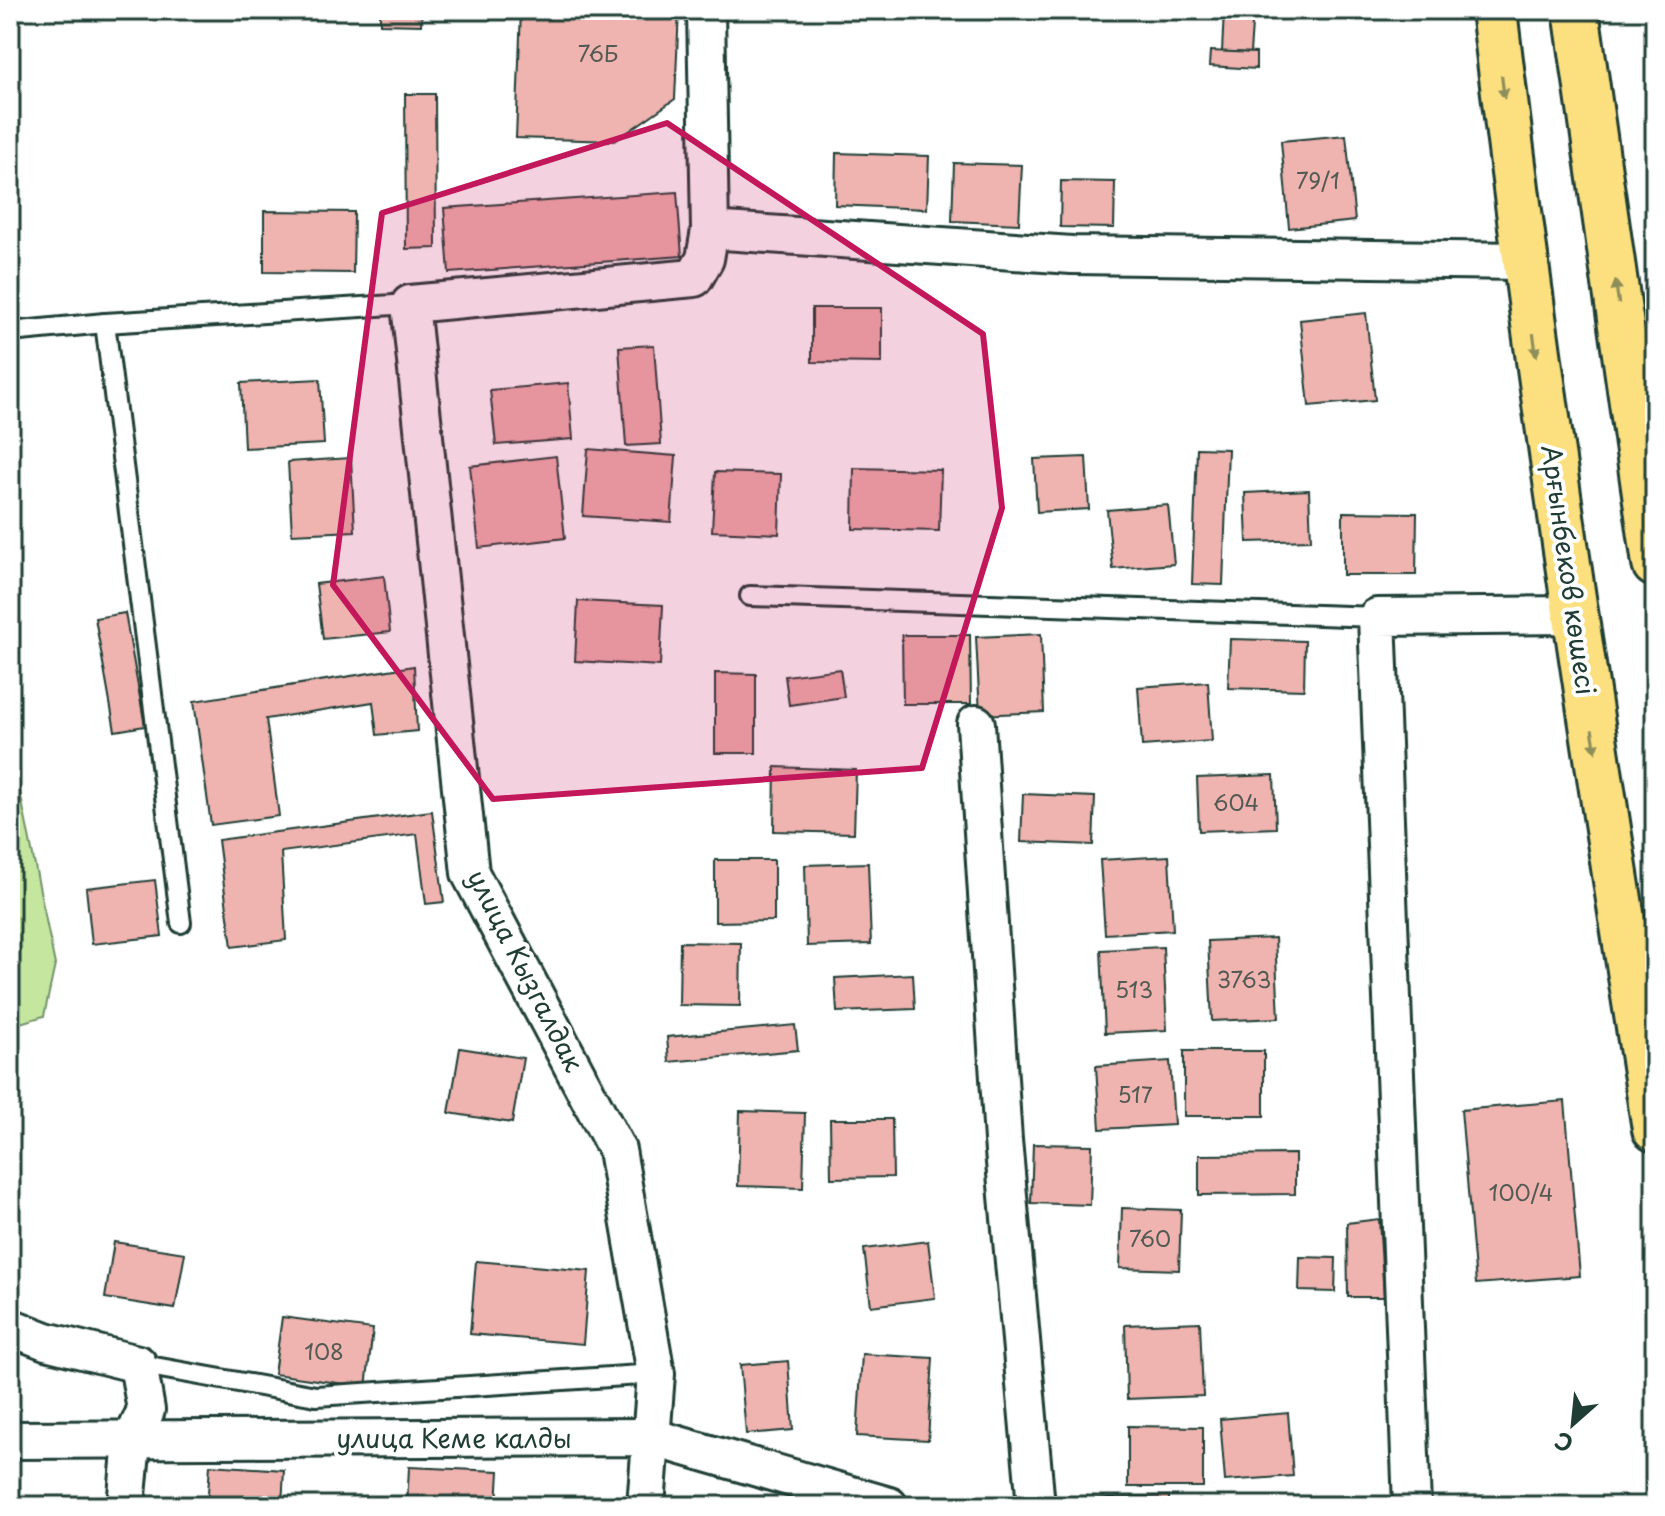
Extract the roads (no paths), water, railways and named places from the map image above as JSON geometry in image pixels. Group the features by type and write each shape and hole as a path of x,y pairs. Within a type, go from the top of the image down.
{"main road":[{"name":"Арғынбеков көшесі","path":"1494,10 1523,261 1574,615 1655,1129"},
{"path":"1576,10 1643,392 1655,564"}],"street":[{"path":"410,304 694,278 705,259 710,230 706,10"},
{"path":"710,230 1072,255 1523,261"},
{"name":"улица Кызгалдак","path":"410,304 470,873 617,1150 656,1374 646,1506"},
{"path":"1412,1506 1377,617 1574,615"},
{"path":"976,724 1003,1140 1036,1506"},
{"path":"10,1327 46,1341 138,1364 146,1410 132,1441 126,1506"},
{"name":"улица Кеме калды","path":"10,1440 651,1437 889,1506"}],"lane":[{"path":"10,332 410,304"},
{"path":"105,323 181,923"},
{"path":"750,596 1377,617"},
{"path":"138,1364 316,1396 656,1374"}]}
